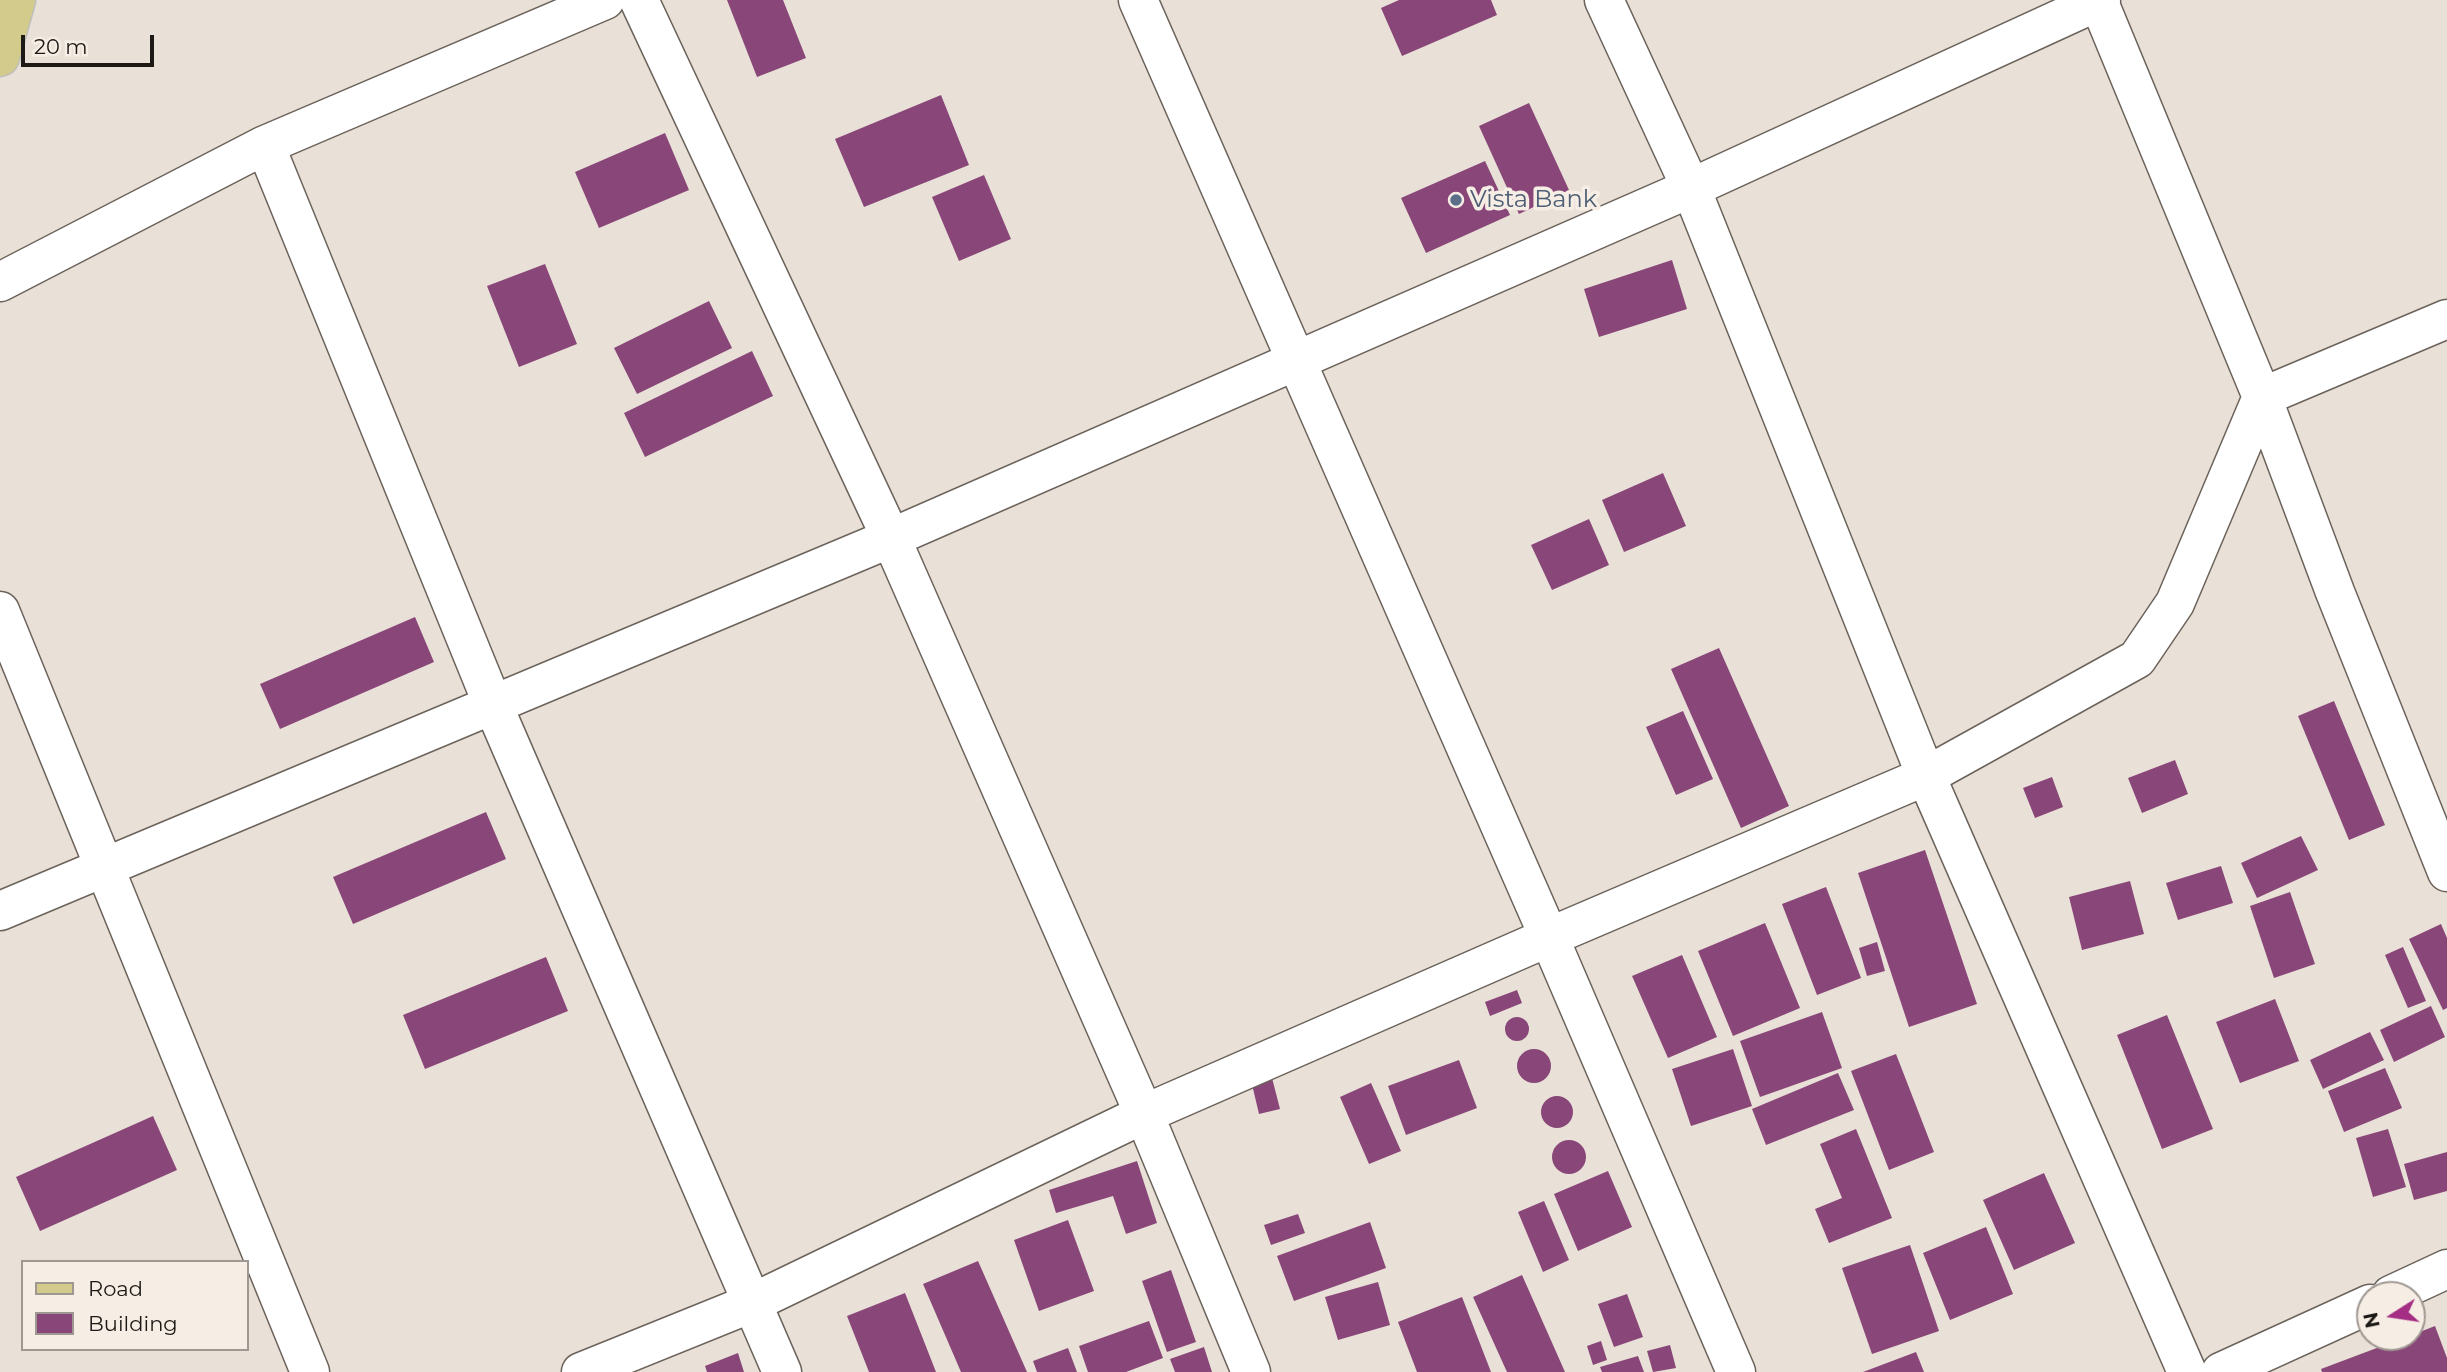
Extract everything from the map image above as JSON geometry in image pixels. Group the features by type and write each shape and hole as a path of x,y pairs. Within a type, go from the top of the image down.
{"main road":[{"path":"0,57 16,0"}],"street":[{"path":"0,282 265,145 605,0"},
{"path":"639,0 891,538 1144,1114 1251,1372"},
{"path":"1138,0 1737,1372"},
{"path":"1604,0 1691,188 1926,776 2187,1372"},
{"path":"0,911 891,538 1691,188 2100,0 2262,397 2336,593 2447,872"},
{"path":"265,145 493,705 782,1372"},
{"path":"581,1372 752,1303 1144,1114 1926,776 2137,659 2175,603 2262,397 2447,319"},
{"path":"0,611 310,1372"},
{"path":"2421,1281 2447,1269"},
{"path":"2221,1372 2356,1310"}],"building":[{"path":"727,0 783,0 806,58 757,77"},
{"path":"1399,0 1491,0 1497,15 1402,56 1381,8"},
{"path":"941,95 969,165 864,207 835,139"},
{"path":"1529,103 1569,190 1519,214 1479,126"},
{"path":"665,133 689,190 599,228 575,172"},
{"path":"1485,161 1510,215 1426,253 1401,198"},
{"path":"984,175 1011,239 959,261 932,197"},
{"path":"1672,260 1687,309 1599,337 1584,289"},
{"path":"545,264 577,344 519,367 487,286"},
{"path":"709,301 732,348 637,394 614,348"},
{"path":"752,351 773,396 645,457 624,413"},
{"path":"1663,473 1686,526 1624,552 1602,500"},
{"path":"1589,519 1609,565 1552,590 1531,545"},
{"path":"415,617 434,662 280,729 260,684"},
{"path":"1719,648 1789,806 1741,828 1671,669"},
{"path":"2334,701 2385,825 2349,840 2298,716"},
{"path":"1683,711 1713,779 1676,795 1646,727"},
{"path":"2175,760 2188,794 2142,813 2128,778"},
{"path":"2052,777 2063,807 2035,818 2023,788"},
{"path":"486,812 506,859 353,924 333,877"},
{"path":"2301,836 2318,870 2257,898 2241,863"},
{"path":"1925,850 1977,1004 1909,1027 1858,873"},
{"path":"2221,866 2233,903 2178,920 2166,883"},
{"path":"2130,881 2144,934 2082,950 2069,897"},
{"path":"1826,887 1861,978 1817,995 1782,904"},
{"path":"2290,892 2315,964 2274,978 2250,906"},
{"path":"1765,923 1800,1008 1733,1036 1698,951"},
{"path":"2441,924 2447,938 2447,1008 2443,1010 2409,939"},
{"path":"1877,942 1885,971 1867,976 1859,948"},
{"path":"2403,947 2426,1001 2408,1008 2385,955"},
{"path":"1682,955 1717,1037 1668,1058 1632,976"},
{"path":"546,957 568,1011 425,1069 403,1015"},
{"path":"1517,990 1522,1003 1490,1016 1485,1002"},
{"path":"2275,999 2299,1061 2240,1083 2216,1022"},
{"path":"2431,1006 2445,1037 2394,1062 2380,1030"},
{"path":"1822,1012 1842,1068 1760,1097 1740,1041"},
{"path":"2167,1015 2213,1129 2162,1149 2117,1035"},
{"path":"1517,1017 1525,1021 1529,1029 1525,1037 1517,1041 1509,1037 1505,1029 1509,1021"},
{"path":"2370,1032 2384,1060 2323,1089 2310,1060"},
{"path":"1534,1049 1546,1054 1551,1066 1546,1078 1534,1083 1522,1078 1517,1066 1522,1054"},
{"path":"1733,1049 1752,1106 1691,1126 1672,1069"},
{"path":"1896,1054 1934,1152 1889,1170 1851,1071"},
{"path":"1459,1060 1477,1108 1406,1135 1388,1086"},
{"path":"2385,1068 2402,1108 2344,1132 2328,1091"},
{"path":"1838,1073 1854,1110 1766,1145 1752,1109"},
{"path":"1271,1074 1280,1109 1259,1114 1251,1080"},
{"path":"1371,1083 1401,1151 1369,1164 1340,1097"},
{"path":"1557,1096 1568,1101 1573,1112 1568,1123 1557,1128 1546,1123 1541,1112 1546,1101"},
{"path":"153,1116 177,1170 40,1231 16,1177"},
{"path":"1856,1129 1892,1218 1829,1243 1815,1209 1842,1198 1820,1144"},
{"path":"2388,1129 2406,1187 2373,1197 2356,1138"},
{"path":"1569,1140 1581,1145 1586,1157 1581,1169 1569,1174 1557,1169 1552,1157 1557,1145"},
{"path":"2447,1152 2447,1191 2414,1200 2404,1164"},
{"path":"1137,1161 1157,1223 1126,1234 1113,1196 1056,1213 1049,1190"},
{"path":"1608,1171 1632,1227 1578,1251 1554,1194"},
{"path":"2044,1173 2075,1243 2014,1270 1983,1200"},
{"path":"1544,1201 1569,1260 1543,1272 1518,1212"},
{"path":"1298,1214 1305,1233 1271,1245 1264,1225"},
{"path":"1068,1220 1094,1291 1039,1311 1014,1240"},
{"path":"1370,1222 1386,1268 1294,1301 1277,1256"},
{"path":"1986,1227 2013,1294 1950,1320 1923,1253"},
{"path":"1910,1245 1939,1331 1872,1354 1842,1268"},
{"path":"978,1261 1027,1372 961,1372 923,1284"},
{"path":"1171,1270 1196,1342 1167,1352 1142,1281"},
{"path":"1522,1275 1565,1372 1507,1372 1473,1297"},
{"path":"1378,1282 1390,1325 1338,1340 1325,1297"},
{"path":"905,1293 936,1372 869,1372 847,1316"},
{"path":"1627,1294 1643,1337 1614,1347 1598,1304"},
{"path":"1462,1297 1491,1372 1417,1372 1398,1322"},
{"path":"1149,1321 1163,1358 1126,1372 1088,1372 1079,1346"},
{"path":"2435,1326 2447,1358 2447,1372 2322,1372 2321,1369 2369,1351 2426,1351 2426,1330"},
{"path":"1601,1341 1607,1360 1593,1365 1587,1346"},
{"path":"1670,1345 1676,1368 1653,1372 1647,1351"},
{"path":"1204,1347 1212,1372 1175,1372 1170,1359"},
{"path":"1068,1348 1077,1372 1037,1372 1033,1361"},
{"path":"1916,1352 1924,1372 1863,1372"},
{"path":"738,1353 744,1372 707,1372 705,1366"},
{"path":"1638,1356 1644,1372 1602,1372 1600,1367"}],"place":[{"name":"Vista Bank","path":"1456,200"}]}
